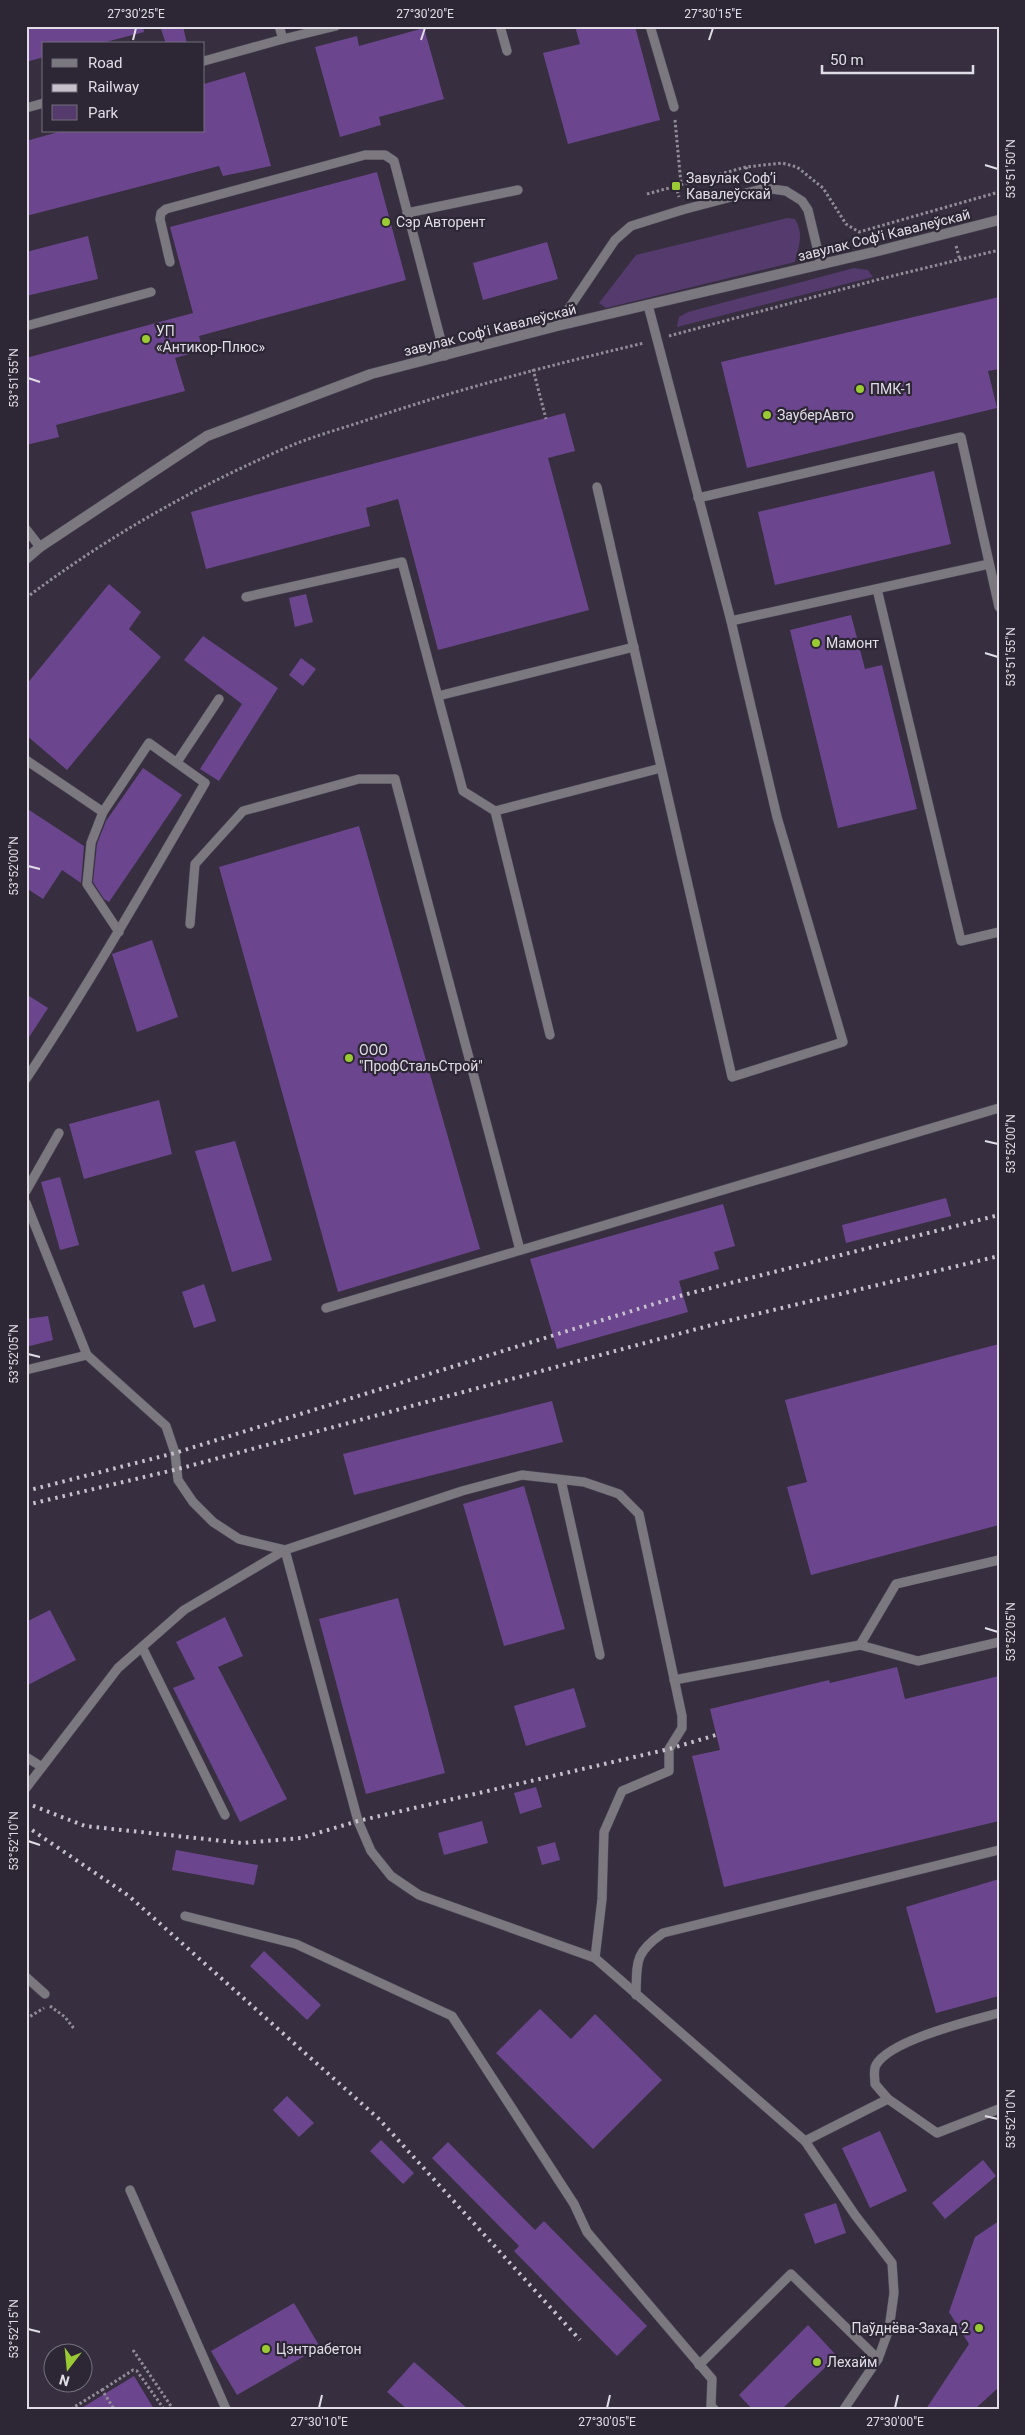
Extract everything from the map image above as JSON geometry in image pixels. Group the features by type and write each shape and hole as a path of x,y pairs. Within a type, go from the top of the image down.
{"street":[{"name":"завулак Софʼі Кавалеўскай","path":"26,559 40,547 208,436 371,374 557,326 999,220"}],"lane":[{"path":"279,26 283,40"},
{"path":"205,61 336,26"},
{"path":"500,26 507,51"},
{"path":"650,26 674,107"},
{"path":"26,108 42,104"},
{"path":"170,262 160,219 160,213 166,208 365,155 385,155 394,161 445,356"},
{"path":"557,326 615,240 631,226 765,188 786,191 802,201 808,210 821,264"},
{"path":"407,213 518,190"},
{"path":"26,326 151,292"},
{"path":"597,488 732,1077 842,1042 777,817 731,621 648,305"},
{"path":"698,498 960,437 999,607"},
{"path":"26,529 40,547"},
{"path":"246,597 402,562 463,791 495,810 662,768"},
{"path":"731,621 989,564"},
{"path":"877,589 961,941 999,932"},
{"path":"438,696 634,647"},
{"path":"176,762 219,699"},
{"path":"26,1079 75,1006 120,932 205,783 149,743 103,812 91,843 87,884 120,932"},
{"path":"26,760 103,812"},
{"path":"190,924 195,864 243,811 359,779 395,779 520,1250"},
{"path":"495,810 550,1034"},
{"path":"326,1308 999,1108"},
{"path":"26,1191 59,1133"},
{"path":"26,1203 87,1355 166,1426 176,1453 178,1480 193,1502 213,1522 239,1538 286,1550"},
{"path":"26,1370 87,1355"},
{"path":"26,1788 118,1668 184,1610 286,1550 462,1491 522,1475 584,1482 620,1494 639,1514 682,1716 682,1728 669,1749 669,1771 622,1790 604,1832 602,1900 595,1958"},
{"path":"561,1480 600,1655"},
{"path":"286,1550 358,1821 371,1851 391,1876 419,1895 595,1958 805,2141 855,2215 892,2263 894,2293 890,2329 878,2360 844,2409"},
{"path":"860,1645 896,1584 999,1560"},
{"path":"674,1680 860,1645 918,1661 999,1642"},
{"path":"142,1647 225,1815"},
{"path":"26,1757 42,1767"},
{"path":"636,1995 637,1963 646,1945 662,1933 999,1850"},
{"path":"185,1916 296,1944 452,2016 574,2204 587,2232 712,2379 711,2406 714,2409"},
{"path":"26,1977 45,1994"},
{"path":"999,2013 943,2029 887,2051 875,2066 875,2084 888,2099 937,2133 999,2110"},
{"path":"805,2141 888,2099"},
{"path":"130,2190 226,2409"},
{"path":"699,2365 791,2274 878,2360"}],"path":[{"path":"674,107 681,184"},
{"path":"647,194 746,167 782,163 797,166 823,188 846,224 859,232 999,192"},
{"path":"26,598 69,566 198,488 297,444 395,410 533,369 656,340 884,278 999,250"},
{"path":"533,369 546,418"},
{"path":"26,2019 49,2005"},
{"path":"133,2350 173,2409"},
{"path":"71,2409 133,2370 137,2371 164,2409"},
{"path":"102,2390 114,2409"}],"green space":[{"path":"787,218 795,219 800,235 795,262 606,308 599,303 636,255"},
{"path":"854,268 868,270 873,277 677,327 679,317 688,312"}],"building":[{"path":"26,26 143,26 144,32 106,42 42,42 42,58 26,62"},
{"path":"160,26 183,26 187,42 165,42"},
{"path":"575,26 635,26 660,120 568,144 543,53 580,44"},
{"path":"424,28 444,99 379,117 381,125 340,137 315,47 357,36 359,46"},
{"path":"245,72 271,166 223,176 219,166 26,216 26,141 58,132 205,132 205,84"},
{"path":"377,172 406,280 199,336 203,350 175,358 185,391 56,425 59,437 26,445 26,358 193,313 170,227"},
{"path":"88,236 98,279 26,296 26,252"},
{"path":"547,242 558,279 483,300 473,263"},
{"name":"ПМК-1","path":"999,297 999,369 988,371 997,408 747,468 721,362"},
{"path":"565,413 575,451 548,458 589,610 438,650 398,499 366,508 370,526 206,569 191,512"},
{"path":"934,471 951,544 775,585 758,512"},
{"path":"109,584 141,612 129,629 161,657 67,770 26,735 26,685"},
{"path":"306,594 313,622 295,627 289,598"},
{"path":"851,615 865,669 882,665 917,809 838,828 790,630"},
{"path":"203,636 278,688 219,781 200,769 242,704 184,660"},
{"path":"301,658 316,669 303,686 289,675"},
{"path":"143,768 182,795 109,902 104,899 93,882 97,844 106,821"},
{"path":"26,808 84,846 81,883 62,870 43,899 26,888"},
{"name":"ООО \"ПрофСтальСтрой\"","path":"359,826 480,1249 338,1292 219,867"},
{"path":"152,940 178,1017 137,1032 112,954"},
{"path":"26,994 48,1008 26,1042"},
{"path":"159,1100 172,1154 84,1179 69,1124"},
{"path":"235,1141 272,1260 232,1272 195,1151"},
{"path":"60,1177 79,1245 60,1250 41,1182"},
{"path":"946,1198 951,1216 846,1243 842,1225"},
{"path":"723,1204 735,1246 714,1252 719,1269 679,1281 688,1312 557,1349 530,1259"},
{"path":"204,1284 216,1321 194,1328 182,1292"},
{"path":"48,1316 53,1340 26,1347 26,1319"},
{"path":"999,1344 999,1525 811,1575 787,1487 807,1482 785,1400"},
{"path":"552,1401 563,1442 354,1495 343,1454"},
{"path":"524,1486 565,1629 504,1646 463,1504"},
{"path":"398,1598 445,1773 366,1794 319,1619"},
{"path":"50,1610 76,1660 26,1686 26,1622"},
{"path":"225,1617 243,1656 218,1667 287,1799 240,1822 173,1688 195,1679 176,1642"},
{"path":"897,1667 905,1699 999,1676 999,1821 724,1887 692,1756 720,1750 710,1709 829,1680 830,1683"},
{"path":"574,1688 586,1727 526,1746 514,1706"},
{"path":"536,1787 542,1807 520,1814 514,1793"},
{"path":"482,1821 488,1843 444,1855 438,1833"},
{"path":"555,1842 560,1860 542,1865 537,1847"},
{"path":"176,1850 258,1865 254,1885 172,1870"},
{"path":"999,1879 999,1996 936,2013 906,1907"},
{"path":"264,1951 321,2005 307,2020 250,1966"},
{"path":"540,2009 571,2039 595,2014 662,2080 593,2149 496,2053"},
{"path":"287,2096 314,2123 299,2137 273,2110"},
{"path":"880,2131 907,2191 870,2208 842,2148"},
{"path":"381,2140 414,2173 403,2184 370,2151"},
{"path":"448,2142 535,2230 544,2221 647,2326 617,2356 514,2251 519,2246 432,2158"},
{"path":"983,2160 996,2176 945,2219 932,2203"},
{"path":"836,2203 846,2233 815,2244 804,2214"},
{"name":"Паўднёва-Захад 2","path":"999,2221 999,2387 975,2409 926,2409 969,2344 949,2312 975,2237"},
{"name":"Цэнтрабетон","path":"294,2303 320,2347 237,2395 211,2351"},
{"path":"808,2325 837,2356 782,2409 752,2409 739,2395"},
{"path":"414,2362 468,2409 407,2409 387,2392"},
{"path":"134,2376 154,2409 80,2409"}],"railway":[{"path":"26,1491 175,1453 683,1295 999,1215"},
{"path":"26,1505 178,1469 719,1323 999,1256"},
{"path":"26,1803 85,1826 242,1843 301,1838 358,1821 669,1749 716,1735"},
{"path":"26,1826 129,1896 379,2119 580,2340"}],"place":[{"name":"Завулак Софʼі Кавалеўскай","path":"676,186"},
{"name":"Сэр Авторент","path":"386,222"},
{"name":"УП «Антикор-Плюс»","path":"146,339"},
{"name":"ПМК-1","path":"860,389"},
{"name":"ЗауберАвто","path":"767,415"},
{"name":"Мамонт","path":"816,643"},
{"name":"ООО \"ПрофСтальСтрой\"","path":"349,1058"},
{"name":"Паўднёва-Захад 2","path":"979,2328"},
{"name":"Цэнтрабетон","path":"266,2349"},
{"name":"Лехайм","path":"817,2362"}]}
